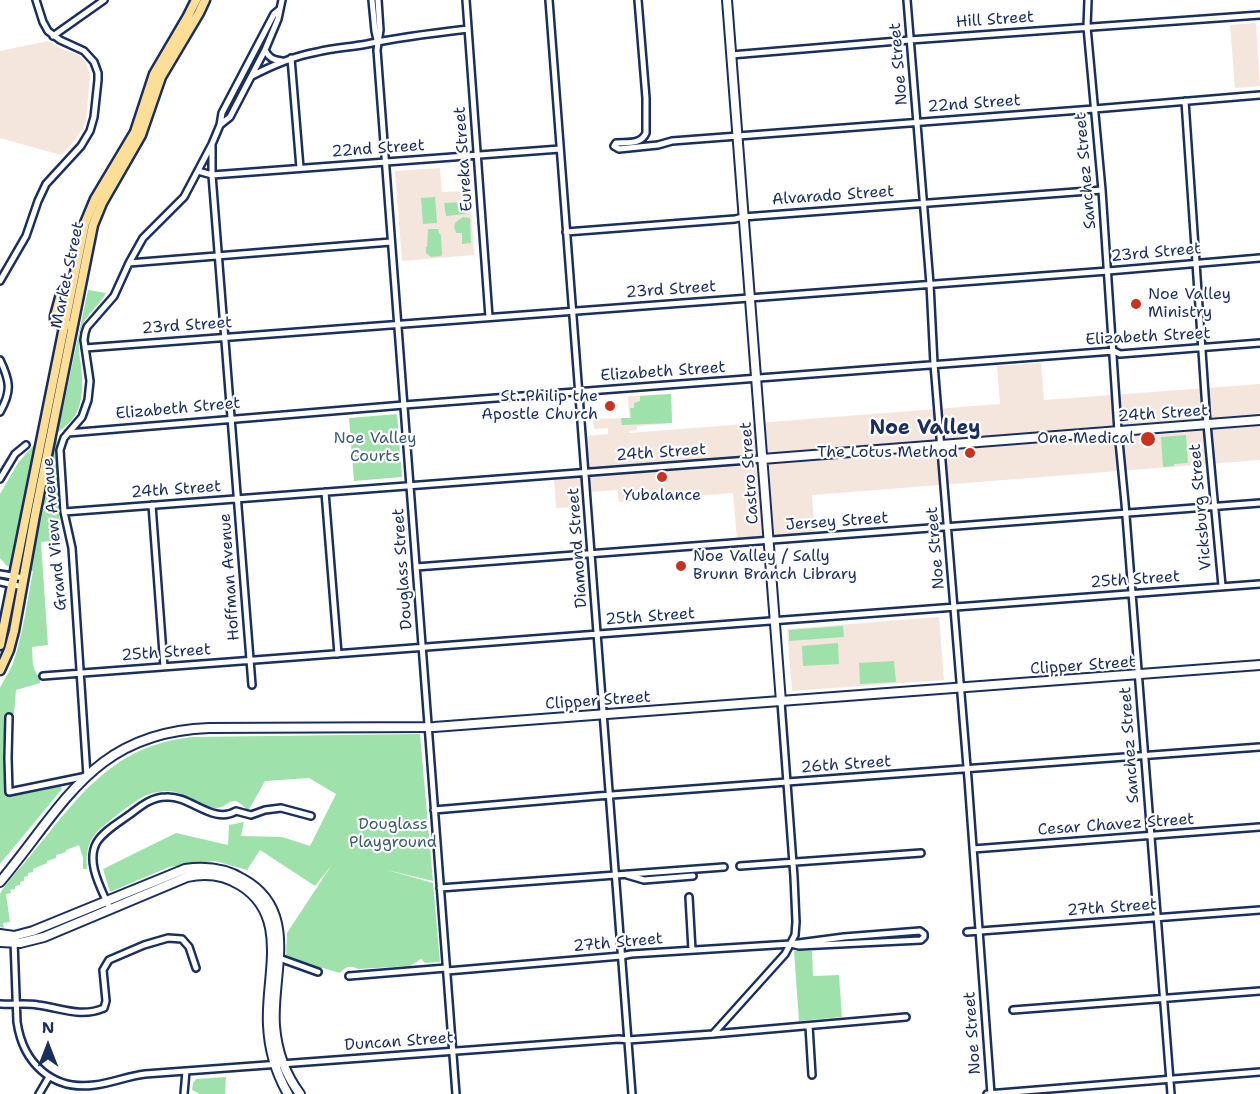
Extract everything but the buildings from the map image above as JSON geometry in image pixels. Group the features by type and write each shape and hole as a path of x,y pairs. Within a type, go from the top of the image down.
{"main road":[{"name":"Market Street","path":"69,323 56,321 56,311 61,294 74,277 88,214 135,132 154,74 196,0"},
{"name":"Market Street","path":"19,577 42,436 95,217 138,142 145,128 161,77 199,13 204,0"},
{"name":"Market Street","path":"19,577 53,422 69,323"},
{"path":"0,645 19,577"},
{"path":"0,670 13,637 19,577"}],"street":[{"path":"0,281 26,236 46,184 81,146 90,131 94,117 98,73 94,62 84,51 53,36 43,22 36,0"},
{"path":"53,36 104,0"},
{"name":"Grand View Avenue","path":"220,125 230,117 265,50 278,19 282,0"},
{"name":"Douglass Street","path":"372,0 378,41"},
{"name":"Douglass Street","path":"378,0 380,30 377,50 456,1094"},
{"name":"Eureka Street","path":"465,0 489,317"},
{"name":"Diamond Street","path":"549,0 632,1094"},
{"name":"22nd Street","path":"638,0 646,133 643,139 637,142 616,143 614,146 619,149 737,135 1260,95"},
{"name":"Castro Street","path":"727,0 793,862 796,922 795,935 791,944"},
{"name":"Noe Street","path":"907,0 990,1094"},
{"name":"Sanchez Street","path":"1088,0 1087,27 1171,1094"},
{"name":"Grand View Avenue","path":"87,776 72,548 64,512 60,450 64,438 82,417 88,400 90,381 84,348 87,327 114,296 143,238 183,197 212,144 222,113 274,14 280,9"},
{"name":"Hill Street","path":"731,55 1260,15"},
{"path":"252,76 291,58 317,52 468,29"},
{"path":"265,50 274,60 284,61"},
{"path":"291,58 300,168"},
{"name":"Vicksburg Street","path":"1185,101 1207,424 1222,586"},
{"name":"Hoffman Avenue","path":"212,144 212,175 252,685"},
{"name":"22nd Street","path":"198,171 212,175 560,149"},
{"name":"Alvarado Street","path":"566,232 1101,190"},
{"path":"129,263 391,242"},
{"name":"23rd Street","path":"84,348 1260,258"},
{"name":"Elizabeth Street","path":"68,433 231,418 934,364 1114,351 1120,354 1260,344"},
{"path":"0,360 7,374 9,387 7,398 0,412"},
{"name":"24th Street","path":"64,512 1260,420"},
{"path":"0,479 15,454 26,446"},
{"path":"325,492 338,654"},
{"name":"Jersey Street","path":"416,567 1260,503"},
{"path":"152,505 164,667"},
{"path":"0,574 19,577"},
{"path":"0,582 19,577"},
{"name":"25th Street","path":"43,676 1260,584"},
{"name":"Clipper Street","path":"0,882 42,828 87,776 105,760 126,747 154,736 179,730 428,727 1260,665"},
{"path":"9,717 9,792 87,776"},
{"name":"26th Street","path":"434,810 1260,747"},
{"path":"109,905 94,867 93,854 96,843 108,830 155,799 165,796 174,797 218,815 231,814 236,811 251,815 281,808 311,816"},
{"name":"Cesar Chavez Street","path":"973,849 1260,827"},
{"path":"740,866 921,853"},
{"path":"109,905 185,869 202,867 229,872 246,880 266,898 279,928 274,1019 278,1075 288,1094"},
{"path":"440,888 724,867"},
{"path":"625,874 644,880 693,876"},
{"path":"0,942 194,875 210,875 235,882 249,891 260,903 271,930 273,943 267,1019 270,1044 279,1064 300,1094"},
{"path":"689,897 692,950"},
{"name":"27th Street","path":"967,932 1260,910"},
{"name":"27th Street","path":"349,976 791,944 920,931 924,934 921,940 799,946 791,944"},
{"path":"0,934 14,939"},
{"path":"882,934 883,942"},
{"path":"0,1004 38,1005 76,1013 99,1010 104,1008 106,1003 102,976 109,960 144,945 168,938 182,939 189,947 196,968"},
{"name":"Duncan Street","path":"14,939 16,1005 19,1035 23,1047 37,1067 49,1077 66,1084 84,1086 104,1084 137,1075 713,1034 906,1017"},
{"path":"713,1034 791,944"},
{"path":"279,958 318,972"},
{"path":"1013,1010 1260,991"},
{"path":"809,1026 812,1074"},
{"path":"184,1094 186,1071"},
{"path":"990,1094 1260,1072"},
{"path":"39,1094 49,1077"}],"shaded area":[{"path":"1256,23 1260,86 1235,88 1230,25"},
{"path":"48,41 81,56 90,76 86,120 74,141 61,155 0,138 0,51"},
{"path":"440,168 442,192 470,191 474,255 402,261 395,171"},
{"path":"1041,363 1044,400 1260,384 1260,460 812,495 815,535 737,541 733,493 619,502 617,490 579,493 579,507 556,508 554,478 589,476 586,436 608,434 608,428 594,429 593,419 629,418 628,396 671,394 672,423 637,426 637,430 629,431 629,433 1000,404 997,366"},
{"path":"939,617 944,680 792,691 787,629"}],"green space":[{"path":"435,197 437,223 423,224 421,198"},
{"path":"465,202 466,214 446,216 444,203"},
{"path":"463,217 470,218 471,243 462,244 462,233 456,233 454,226"},
{"path":"428,229 438,229 441,235 441,256 431,257 426,253"},
{"path":"88,290 106,293 80,331 82,383 79,408 71,421 57,433 62,540 41,542 48,645 32,647 34,667 40,677 40,683 16,690 14,714 5,715 3,754 5,796 53,785 60,785 62,789 0,864 0,688 12,666 16,652 33,571 7,566 0,558 0,494 18,463 62,413"},
{"path":"671,394 672,423 622,425 621,418 631,418 630,408 634,408 634,403 640,401 640,396"},
{"name":"Noe Valley Courts","path":"397,414 402,477 354,481 349,418"},
{"path":"1186,435 1188,463 1163,467 1161,437"},
{"path":"843,626 844,637 789,641 789,630"},
{"path":"838,643 839,664 803,666 802,646"},
{"path":"894,661 896,682 860,684 859,663"},
{"name":"Douglass Playground","path":"420,734 433,881 387,870 433,883 440,962 425,963 421,959 410,966 358,969 348,967 340,973 323,968 318,970 286,957 287,933 331,866 315,886 260,850 247,870 215,861 169,867 110,892 103,869 176,833 228,845 229,825 244,822 241,836 282,837 310,846 336,794 309,778 265,781 248,811 233,801 223,807 212,808 175,792 161,791 147,795 104,825 95,834 88,850 87,869 83,869 83,858 79,845 56,855 56,858 28,873 20,885 10,890 11,893 6,894 10,922 3,923 4,928 0,927 0,895 9,881 65,813 99,778 118,763 139,751 164,742 192,737"},
{"path":"794,951 812,951 813,976 839,975 842,1017 799,1021"},
{"path":"226,1077 225,1094 200,1094 192,1090 196,1079"}],"place":[{"name":"Noe Valley Ministry","path":"1136,304"},
{"name":"St. Philip the Apostle Church","path":"610,406"},
{"name":"One Medical","path":"1148,439"},
{"name":"The Lotus Method","path":"970,453"},
{"name":"Yubalance","path":"662,477"},
{"name":"Noe Valley / Sally Brunn Branch Library","path":"681,566"}],"district":[{"name":"Noe Valley","path":"925,429"}]}
